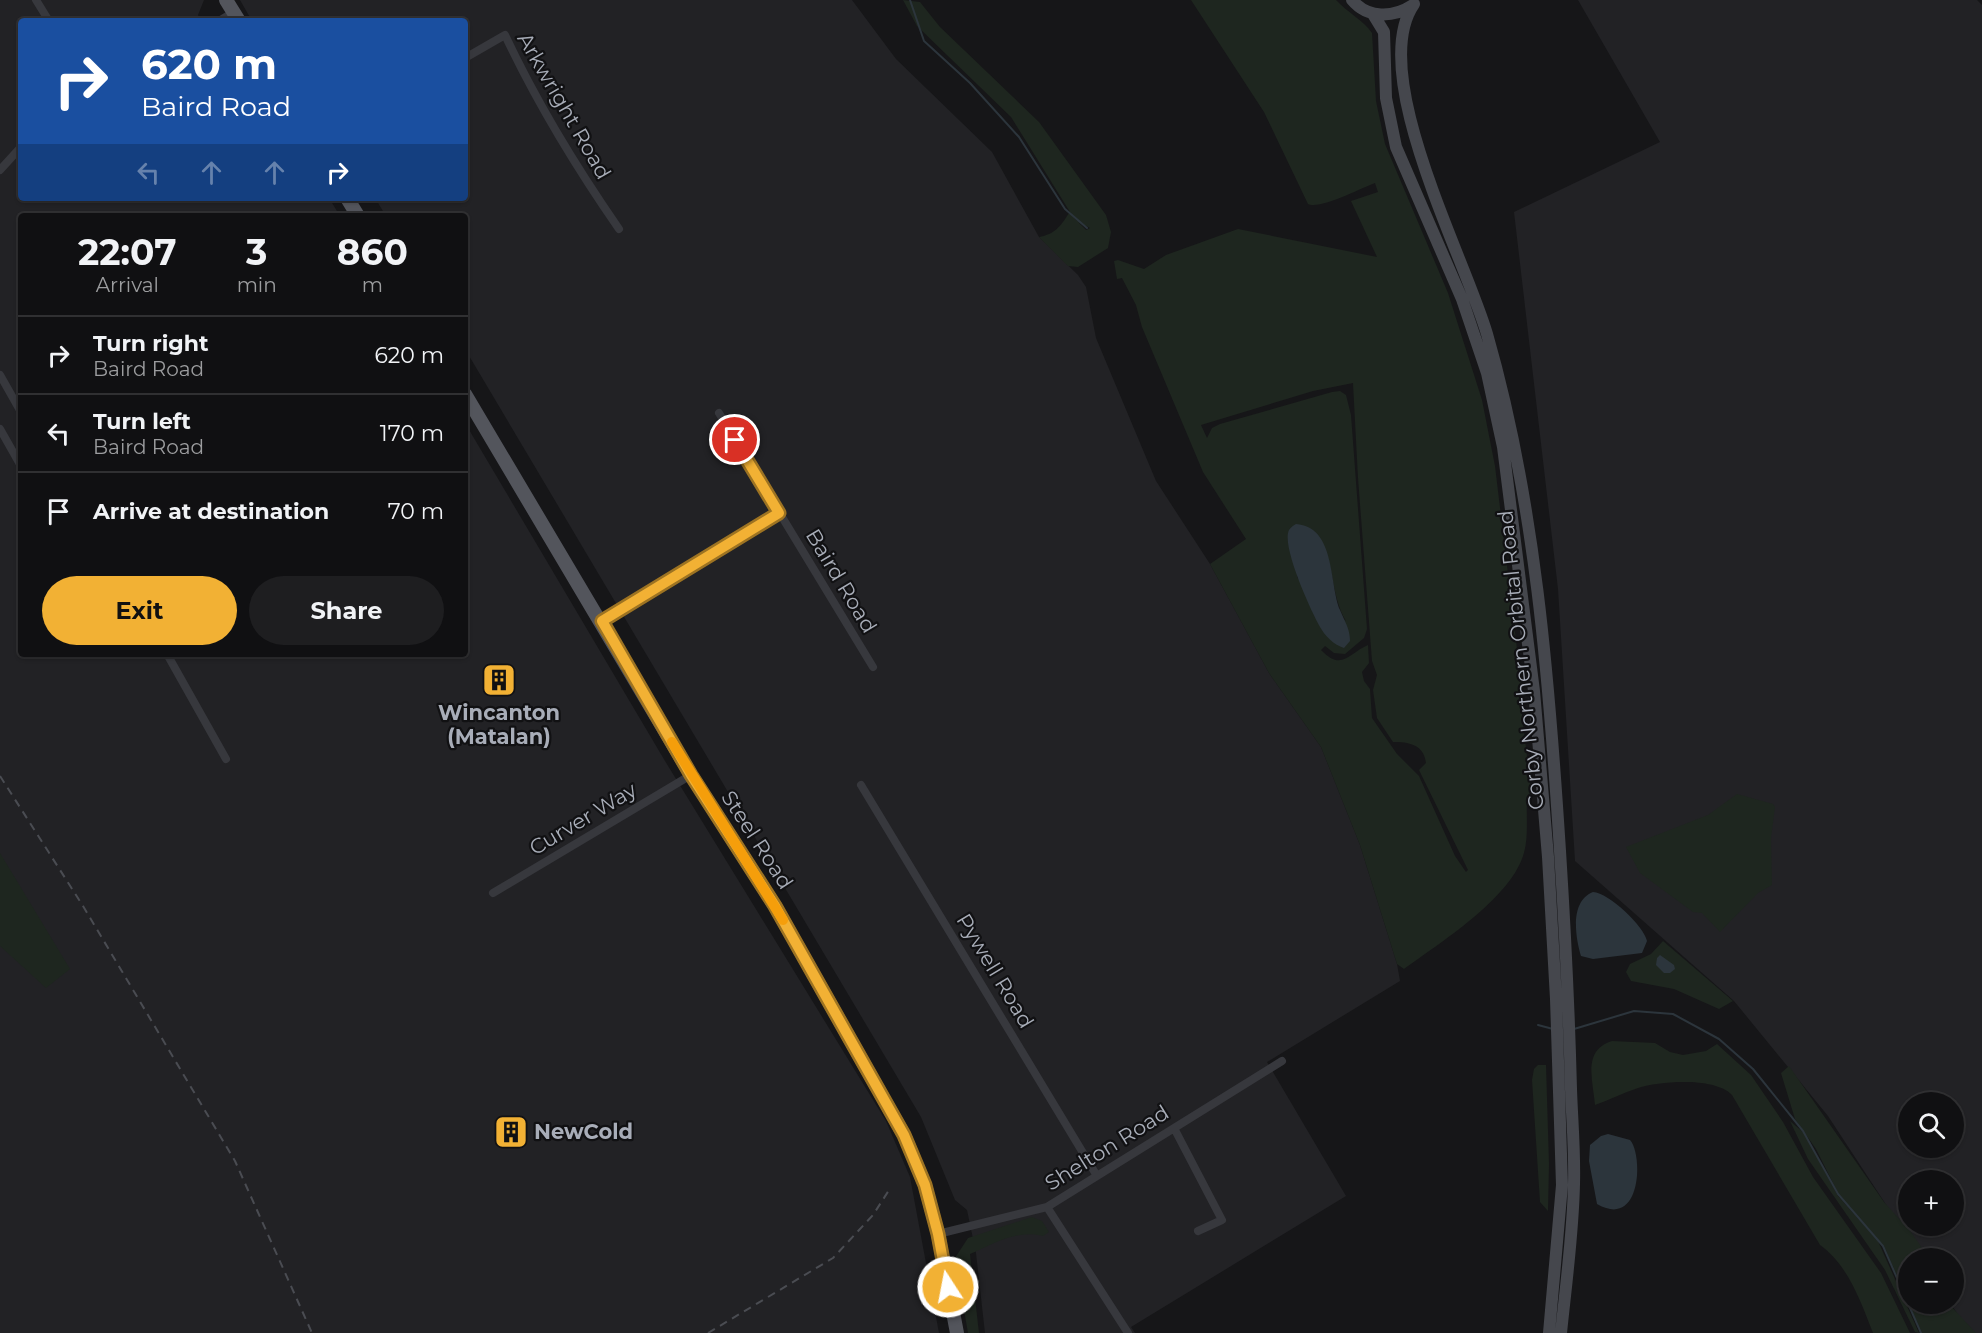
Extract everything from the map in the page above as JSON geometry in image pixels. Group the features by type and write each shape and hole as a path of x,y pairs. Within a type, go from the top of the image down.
{"main road":[{"name":"Steel Road","path":"468,399 602,621 691,775 775,906 904,1135 925,1185 938,1234 957,1333"}],"street":[{"path":"36,0 47,18"},
{"path":"1352,0 1373,14 1394,14 1416,2"},
{"name":"Corby Northern Orbital Road","path":"1416,2 1403,24 1400,50 1414,135 1426,174 1486,331 1514,436 1552,731 1569,998 1564,1056 1562,1185 1549,1333"},
{"name":"Corby Northern Orbital Road","path":"1373,14 1384,32 1386,98 1396,147 1462,299 1487,373 1503,447 1534,691 1548,856 1556,999 1564,1056 1574,1183 1561,1333"},
{"name":"Arkwright Road","path":"468,56 505,35 528,84 592,190 619,229"},
{"path":"0,170 18,150"},
{"path":"0,375 18,407"},
{"name":"Baird Road","path":"719,413 873,668"},
{"path":"0,429 18,461"},
{"path":"602,621 779,513"},
{"path":"169,657 226,759"},
{"name":"Curver Way","path":"493,893 691,775"},
{"name":"Pywell Road","path":"861,784 1098,1176"},
{"name":"Shelton Road","path":"938,1234 1047,1207 1282,1061"},
{"path":"1174,1128 1222,1220 1198,1231"},
{"path":"1047,1207 1128,1333"}],"shaded area":[{"path":"0,0 204,0 198,15 200,18 18,18 18,201 331,201 338,213 18,213 18,657 468,657 468,428 665,761 886,1121 910,1177 939,1333 0,1333"},
{"path":"240,0 852,0 896,59 992,152 1039,237 1078,275 1086,287 1096,338 1156,481 1210,564 1269,673 1321,747 1360,845 1397,964 1400,981 1267,1062 1346,1196 1131,1327 1135,1333 985,1333 976,1253 967,1210 955,1200 921,1117 468,354 468,213 384,213 377,201 468,201 468,18 250,18"},
{"path":"903,0 920,2 940,27 1039,122 1106,215 1111,232 1108,248 1078,267 1068,266 1039,237 1057,229 1069,213 1078,222 1011,117 917,26","holes":["1078,222 1090,228 1086,230"]},
{"path":"1191,0 1336,0 1372,33 1376,101 1385,144 1448,293 1482,400 1495,466 1523,699 1521,706 1532,799 1527,800 1525,849 1515,872 1489,904 1404,969 1397,964 1360,845 1321,747 1269,673 1210,564 1246,539 1203,472 1142,327 1136,305 1122,278 1117,279 1114,261 1118,260 1144,269 1166,255 1238,229 1377,257 1351,201 1378,192 1375,183 1322,204 1308,204 1264,112","holes":["1353,383 1372,661 1377,675 1373,690 1377,718 1393,742 1414,745 1425,757 1426,763 1419,770 1468,870 1466,872 1455,856 1419,776 1397,754 1372,718 1370,689 1364,681 1362,672 1369,663 1368,645 1340,660 1335,660 1321,650 1325,646 1334,653 1345,654 1364,638 1367,629 1351,415 1346,395 1340,391 1332,392 1220,424 1212,428 1207,438 1201,425 1313,391","1314,531 1326,552 1337,599 1346,621 1303,585 1297,577"]},
{"path":"1578,0 1977,0 1982,5 1982,1333 1970,1333 1958,1314 1964,1314 1964,1248 1914,1248 1907,1236 1964,1236 1964,1170 1898,1170 1898,1223 1828,1116 1734,1001 1575,861 1558,589 1514,212 1660,142"},
{"path":"1296,524 1309,527 1325,546 1340,610 1349,633 1350,641 1344,648 1333,642 1322,630 1298,578 1289,550 1288,538 1289,530"},
{"path":"1737,794 1773,804 1775,807 1771,838 1772,885 1758,893 1720,932 1702,913 1693,912 1640,873 1626,847 1708,815"},
{"path":"0,853 70,969 46,988 0,946"},
{"path":"1593,892 1608,898 1640,927 1647,941 1642,953 1593,959 1581,956 1576,920 1581,903"},
{"path":"1663,941 1733,1001 1719,1009 1674,989 1631,981 1626,972 1630,964 1651,954"},
{"path":"1660,955 1674,965 1675,969 1670,973 1664,973 1656,965"},
{"path":"1612,1041 1655,1043 1670,1052 1683,1055 1706,1051 1717,1044 1751,1075 1783,1122 1813,1177 1881,1273 1898,1308 1898,1314 1901,1314 1910,1333 1873,1333 1846,1273 1830,1253 1820,1245 1732,1095 1713,1085 1673,1082 1638,1088 1595,1105 1593,1059 1596,1051"},
{"path":"1538,1065 1546,1065 1548,1211 1540,1202 1532,1080 1534,1069"},
{"path":"1789,1066 1884,1202 1898,1218 1898,1236 1914,1236 1922,1248 1898,1248 1898,1278 1884,1246 1838,1193 1816,1149 1795,1119 1781,1073"},
{"path":"1790,1121 1804,1133 1838,1196 1878,1241 1898,1286 1898,1297 1885,1270 1808,1159"},
{"path":"1608,1134 1630,1140 1637,1160 1635,1187 1631,1199 1623,1207 1612,1209 1597,1204 1589,1161 1590,1145 1601,1136"},
{"path":"1032,1217 1042,1221 1049,1232 1043,1236 1024,1234 1015,1236 970,1254 979,1333 968,1333 955,1258 968,1238"},
{"path":"1906,1314 1911,1314 1919,1333 1915,1332"},
{"path":"1913,1314 1958,1314 1976,1333 1922,1333"}],"waterway":[{"path":"910,0 924,41 970,83 1019,137 1065,209 1087,228"},
{"path":"1574,1029 1634,1011 1673,1014 1719,1039 1753,1069 1803,1131 1838,1194 1883,1246 1921,1333"},
{"path":"1538,1025 1553,1029"}],"railway":[{"path":"0,776 83,906 235,1161 312,1333"},
{"path":"708,1333 833,1258 873,1215 891,1187"}],"slow traffic":[{"path":"672,742 783,920"}],"place":[{"name":"Wincanton (Matalan)","path":"499,680"},
{"name":"NewCold","path":"511,1132"}],"route":[{"path":"735,440 779,513 602,621 691,775 775,906 904,1135 925,1185 938,1234 948,1287"}]}
